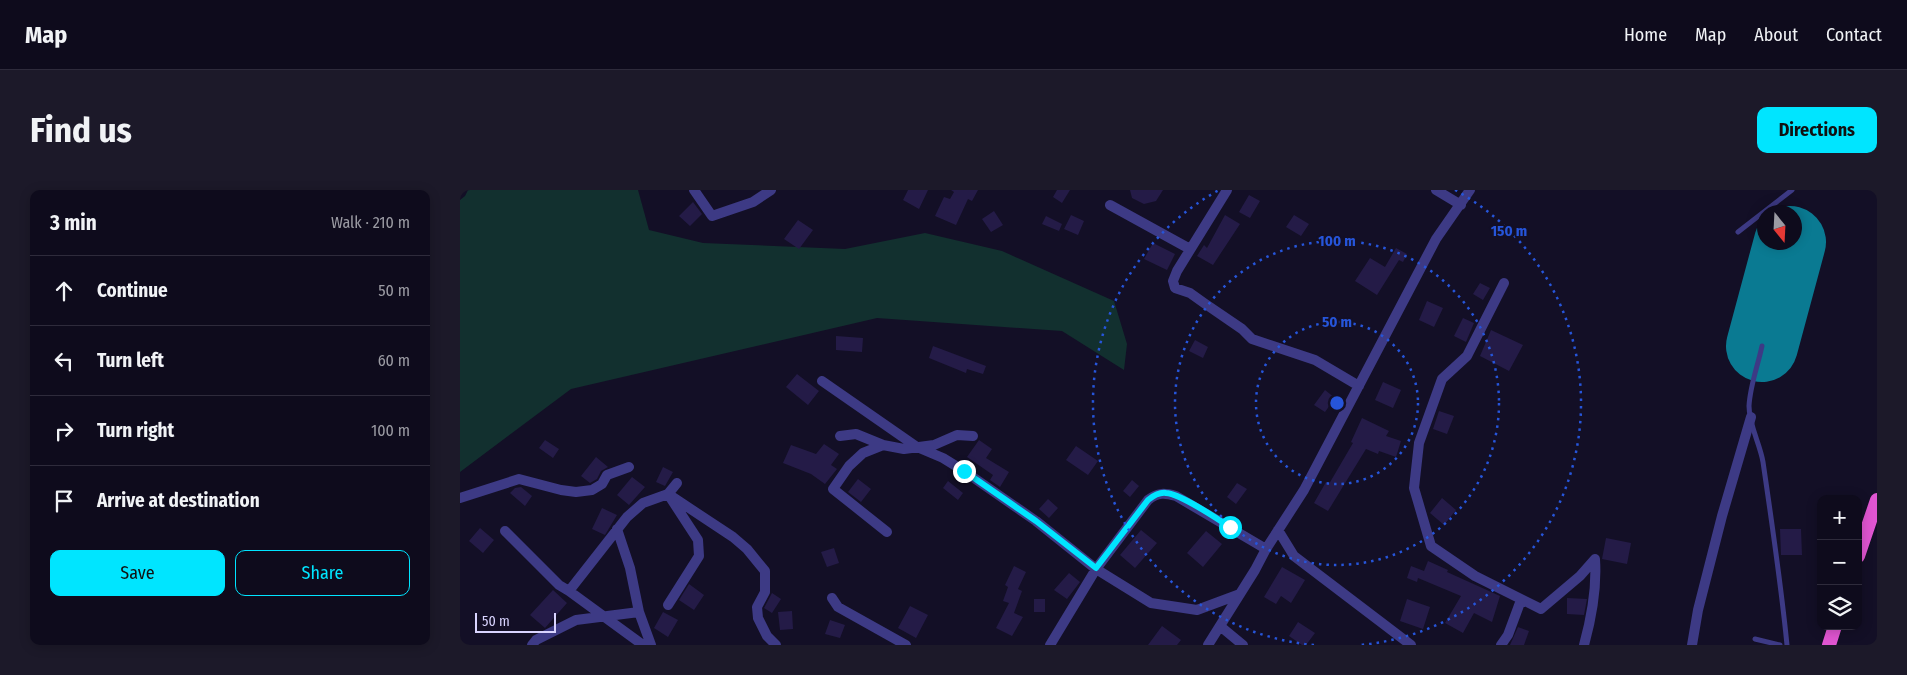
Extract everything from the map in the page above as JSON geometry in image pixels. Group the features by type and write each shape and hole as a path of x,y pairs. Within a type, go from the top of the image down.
{"highway":[{"path":"1862,544 1877,500"},
{"path":"1829,645 1834,630"}],"street":[{"path":"694,190 712,216 753,202 771,190"},
{"path":"1227,190 1176,271 1173,281 1175,288 1190,293 1242,329 1252,339 1316,360 1359,386"},
{"path":"1436,190 1461,205"},
{"path":"1208,645 1308,483 1436,238 1470,190"},
{"path":"1110,205 1190,249"},
{"path":"1504,283 1467,356 1442,379 1419,443 1414,488 1431,546 1475,576 1540,609 1580,576 1596,559 1592,614 1584,645"},
{"path":"822,381 917,447 943,458 964,471 1036,521 1096,568 1152,603 1197,610 1240,594"},
{"path":"1692,645 1698,610 1722,516 1751,416"},
{"path":"840,436 856,434 894,448 934,445 957,435 973,436"},
{"path":"883,445 863,453 849,466 832,489 887,532"},
{"path":"460,498 519,479 561,490 576,492 592,490 602,484 607,476 628,467"},
{"path":"569,591 617,528 642,503 668,494 677,483"},
{"path":"1050,645 1096,568 1148,500 1155,494 1166,493 1176,496 1266,549"},
{"path":"668,494 698,540 699,556 668,605"},
{"path":"668,494 733,537 747,549 765,571 765,592 757,607 758,618 767,636 776,645"},
{"path":"617,528 630,568 639,612 651,645"},
{"path":"1278,530 1294,556 1412,645"},
{"path":"505,531 559,585 643,645"},
{"path":"832,598 838,607 906,645"},
{"path":"1501,645 1508,635 1521,600"},
{"path":"532,645 536,640 576,620 639,612"},
{"path":"1220,626 1242,645"}],"lane":[{"path":"1738,232 1792,190"},
{"path":"1762,346 1749,406 1761,450 1782,594 1787,645"},
{"path":"1755,639 1780,645"}],"green space":[{"path":"468,190 638,190 649,230 703,243 845,249 925,233 1002,251 1114,301 1127,344 1124,370 1062,331 877,318 571,389 460,472 460,200"}],"building":[{"path":"908,190 928,190 919,209 903,200"},
{"path":"951,190 978,190 972,201 968,199 956,225 935,216 944,197 950,199 954,192"},
{"path":"1057,190 1070,190 1062,203 1053,197"},
{"path":"1130,190 1163,190 1156,201 1144,204 1132,198"},
{"path":"1249,195 1260,201 1250,218 1239,212"},
{"path":"693,202 702,214 690,226 679,216"},
{"path":"994,211 1003,225 991,232 982,219"},
{"path":"1071,215 1084,221 1078,235 1064,229"},
{"path":"1225,215 1240,224 1213,265 1197,256 1204,245 1207,248"},
{"path":"1294,215 1309,224 1301,236 1286,227"},
{"path":"1046,216 1062,224 1059,231 1042,224"},
{"path":"798,220 813,230 799,249 784,239"},
{"path":"1153,243 1175,254 1167,270 1144,259"},
{"path":"1396,248 1407,254 1403,262 1399,260 1377,295 1355,281 1370,258 1385,267"},
{"path":"1480,283 1490,288 1483,300 1473,294"},
{"path":"1427,301 1443,308 1434,327 1419,320"},
{"path":"1463,318 1474,323 1466,342 1454,336"},
{"path":"1491,330 1523,345 1509,371 1480,356"},
{"path":"836,336 863,338 862,352 836,350"},
{"path":"1195,340 1208,347 1203,358 1189,351"},
{"path":"933,346 986,366 983,374 967,369 966,373 929,358"},
{"path":"797,374 819,391 808,405 786,387"},
{"path":"1383,382 1401,390 1393,408 1375,400"},
{"path":"1325,390 1335,398 1325,412 1314,405"},
{"path":"1439,411 1454,416 1447,434 1433,429"},
{"path":"1362,418 1389,431 1386,436 1401,441 1396,457 1379,451 1378,454 1366,449 1328,511 1314,503 1326,482 1329,484 1353,443 1351,442"},
{"path":"545,440 559,449 553,458 539,448"},
{"path":"979,440 992,449 986,458 1009,472 1000,487 990,480 993,475 967,457"},
{"path":"824,444 839,454 831,465 837,469 825,484 811,474 783,463 791,445 816,454"},
{"path":"1076,446 1098,461 1088,475 1066,460"},
{"path":"596,457 608,467 601,471 597,479 590,483 581,476"},
{"path":"663,467 673,472 665,486 656,482"},
{"path":"632,477 645,487 629,505 617,495"},
{"path":"858,479 871,489 861,502 848,492"},
{"path":"1132,480 1139,486 1130,497 1123,491"},
{"path":"948,481 963,493 958,500 943,488"},
{"path":"1237,483 1247,489 1236,504 1227,497"},
{"path":"521,487 532,496 525,506 510,493 515,488"},
{"path":"1442,498 1456,510 1444,525 1430,513"},
{"path":"1048,499 1058,508 1049,518 1039,509"},
{"path":"602,508 617,515 605,535 592,529"},
{"path":"480,528 494,540 483,553 469,541"},
{"path":"1780,529 1801,529 1802,555 1781,555"},
{"path":"1141,530 1157,543 1135,568 1120,555"},
{"path":"1206,531 1222,544 1203,567 1187,553"},
{"path":"1606,538 1631,543 1627,564 1602,559"},
{"path":"834,548 839,563 827,567 821,552"},
{"path":"1428,561 1448,570 1447,572 1500,596 1492,622 1474,613 1463,633 1445,623 1461,596 1418,578 1417,582 1407,578 1411,566 1424,571"},
{"path":"1014,566 1026,572 1018,589 1022,591 1014,613 1023,617 1012,636 996,628 1009,603 1003,601 1008,587 1005,585"},
{"path":"1282,567 1305,580 1291,603 1281,596 1276,604 1264,597"},
{"path":"1069,573 1080,582 1067,599 1054,590"},
{"path":"689,584 704,595 694,610 679,600"},
{"path":"553,590 567,603 545,628 530,615"},
{"path":"772,593 781,599 772,613 764,608"},
{"path":"1567,598 1587,599 1584,615 1567,614"},
{"path":"1034,599 1045,599 1045,612 1034,612"},
{"path":"1407,599 1430,607 1423,629 1400,621"},
{"path":"910,606 928,615 916,638 898,628"},
{"path":"792,611 793,629 780,630 778,612"},
{"path":"663,612 678,620 668,637 654,628"},
{"path":"830,620 845,625 840,638 825,634"},
{"path":"1298,622 1315,633 1306,645 1302,645 1289,636"},
{"path":"1162,626 1181,640 1177,645 1148,645"},
{"path":"1518,627 1529,631 1524,645 1510,645"}],"runway":[{"path":"1762,346 1788,250"}],"route":[{"path":"964,471 1036,521 1096,568 1148,500 1155,494 1166,493 1176,496 1230,527"}]}
